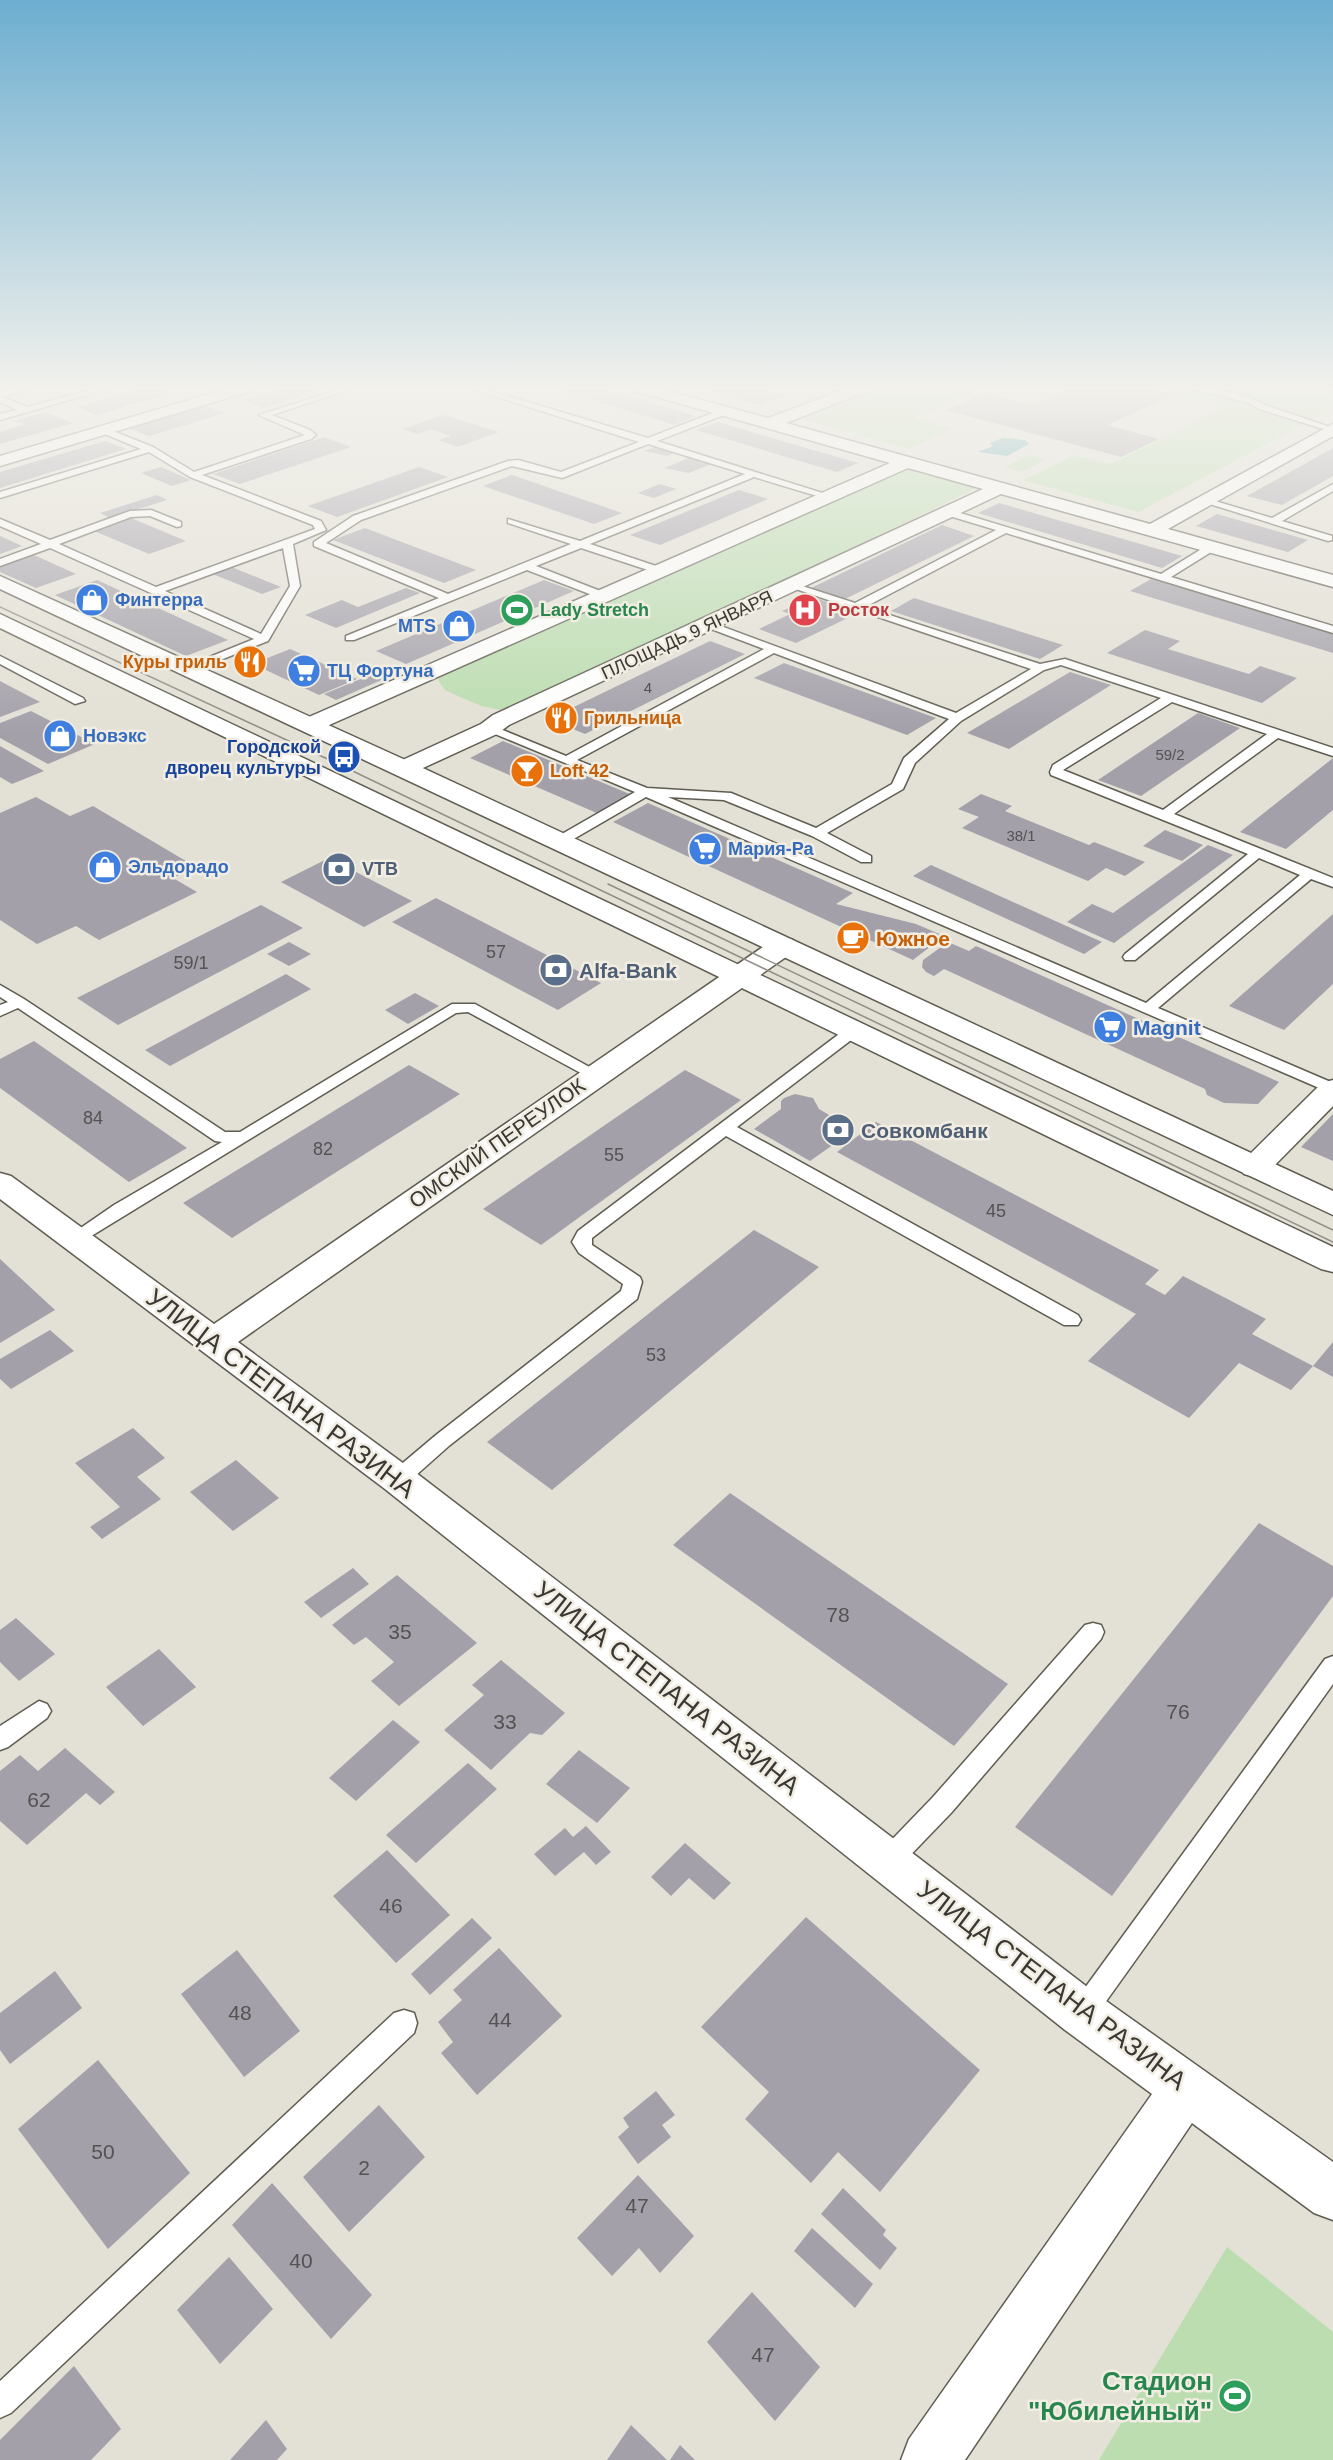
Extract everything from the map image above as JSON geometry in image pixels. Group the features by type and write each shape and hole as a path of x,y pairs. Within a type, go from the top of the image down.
{"street":[{"path":"310,724 810,504"},
{"name":"ПЛОЩАДЬ 9 ЯНВАРЯ","path":"405,768 489,729 501,720 710,625 964,504"},
{"path":"1061,504 1333,581"},
{"path":"1153,530 1200,504"},
{"path":"0,582 405,768 1333,1204"},
{"path":"2,622 1333,1261"},
{"name":"ОМСКИЙ ПЕРЕУЛОК","path":"213,1341 783,946"},
{"path":"1223,1209 1236,1195 1255,1167 1333,1089"},
{"name":"УЛИЦА СТЕПАНА РАЗИНА","path":"0,1183 398,1479 889,1860 1082,2013 1333,2194"},
{"path":"930,2460 1186,2088"}],"lane":[{"path":"156,591 321,530 317,523 267,504"},
{"path":"397,504 357,518 318,544 448,598"},
{"path":"350,638 679,504"},
{"path":"1214,504 1328,538"},
{"path":"1273,522 1304,504"},
{"path":"946,512 1333,630"},
{"path":"0,563 137,513 151,513 177,524"},
{"path":"512,521 661,571"},
{"path":"0,522 264,639"},
{"path":"856,607 1005,530"},
{"path":"189,669 264,639 295,586 287,542"},
{"path":"1163,577 1212,547"},
{"path":"527,566 604,596"},
{"path":"792,586 1040,668"},
{"path":"710,625 957,718"},
{"path":"568,760 773,649"},
{"path":"0,659 79,701"},
{"path":"817,833 898,786 909,762 957,718 1040,668 1061,661 1333,752"},
{"path":"1172,697 1058,768 1056,772 1333,883"},
{"path":"489,729 645,792 1333,1089"},
{"path":"1163,816 1277,733"},
{"path":"560,841 645,792 726,796 817,833 866,859"},
{"path":"1130,957 1256,854"},
{"path":"1147,1010 1309,874"},
{"path":"0,990 221,1137 243,1137"},
{"path":"0,1011 19,1002"},
{"path":"75,1240 120,1209 452,1009 461,1006 470,1007 596,1075"},
{"path":"398,1479 443,1440 630,1294 633,1282 585,1249 581,1242 584,1235 853,1031"},
{"path":"725,1128 1071,1320"},
{"path":"889,1860 942,1805 1093,1632"},
{"path":"1082,2013 1333,1666"},
{"path":"0,1740 39,1711"},
{"path":"0,2402 404,2023"}],"green space":[{"path":"825,504 944,504 521,708 501,710 482,706 445,690 438,680 442,674"},
{"path":"1109,504 1154,504 1138,512"},
{"name":"Стадион \"Юбилейный\"","path":"1227,2247 1333,2332 1333,2460 1099,2460"}],"building":[{"path":"129,504 155,504 110,518 100,513"},
{"path":"314,504 374,504 337,517 308,506"},
{"path":"535,504 595,504 622,513 594,524"},
{"path":"706,504 757,504 660,545 630,535"},
{"path":"1002,504 1182,556 1162,568 978,513"},
{"path":"1217,514 1308,540 1288,552 1196,526"},
{"path":"131,518 186,541 149,554 94,531"},
{"path":"942,525 974,536 845,599 811,588"},
{"path":"365,528 476,570 444,583 333,540"},
{"path":"0,536 22,546 0,554"},
{"path":"34,555 76,574 36,588 0,572 0,567"},
{"path":"229,566 281,587 262,594 210,573"},
{"path":"1151,579 1333,633 1333,653 1130,591"},
{"path":"97,580 228,640 186,656 55,595"},
{"path":"544,580 574,591 406,664 376,651"},
{"path":"406,588 420,593 336,628 305,615 342,600 358,607"},
{"path":"813,597 858,613 796,643 759,629 790,614 782,611"},
{"path":"914,598 1063,645 1040,659 891,611"},
{"path":"1145,630 1180,641 1168,649 1249,674 1260,666 1297,678 1262,703 1107,653"},
{"path":"710,641 745,654 585,734 549,719"},
{"name":"ТЦ Фортуна","path":"290,649 357,679 319,695 253,664"},
{"path":"784,663 936,718 907,735 754,678"},
{"path":"385,669 395,674 336,700 324,694"},
{"path":"1070,672 1111,685 1009,749 967,733"},
{"path":"0,681 40,702 0,717"},
{"path":"31,711 95,744 48,764 0,738 0,723"},
{"path":"1198,713 1240,728 1141,796 1098,780"},
{"path":"503,741 632,795 599,814 470,758"},
{"path":"0,746 44,771 12,784 0,777"},
{"path":"1333,758 1333,810 1286,849 1240,832"},
{"path":"981,794 1012,806 1005,811 1089,845 1094,842 1145,862 1125,876 1106,868 1088,881 962,828 979,817 958,809"},
{"path":"36,797 70,816 93,806 196,867 173,878 197,892 99,940 76,926 37,944 0,920 0,813"},
{"path":"648,803 853,893 836,904 916,924 944,936 913,960 613,822"},
{"path":"1165,830 1203,845 1182,861 1143,846"},
{"path":"1208,845 1233,855 1114,943 1067,922 1092,904 1113,913"},
{"path":"329,858 412,901 364,927 281,882"},
{"path":"931,865 1102,942 1084,954 913,876"},
{"path":"436,898 601,983 558,1010 392,922"},
{"path":"261,905 303,928 118,1025 77,998"},
{"path":"1333,914 1333,984 1284,1030 1229,1006"},
{"path":"289,942 311,954 289,966 267,954"},
{"path":"948,942 969,951 976,946 1279,1082 1258,1104 1224,1103 1207,1095 1205,1089 944,969 934,976 926,972 922,967 923,960"},
{"path":"286,974 311,989 170,1066 145,1050"},
{"path":"415,993 439,1006 408,1024 385,1010"},
{"path":"34,1041 187,1148 129,1182 0,1088 0,1059"},
{"path":"409,1065 460,1094 232,1238 183,1203"},
{"path":"685,1070 741,1100 541,1245 483,1209"},
{"path":"795,1094 813,1098 819,1109 854,1130 810,1161 754,1129 781,1109 781,1101 784,1098"},
{"path":"1333,1114 1333,1161 1301,1147"},
{"path":"876,1122 1159,1270 1145,1284 1165,1295 1183,1276 1266,1319 1252,1334 1313,1366 1291,1390 1239,1363 1189,1418 1088,1361 1136,1314 837,1152"},
{"path":"754,1230 819,1267 552,1490 487,1442"},
{"path":"0,1259 55,1310 0,1343"},
{"path":"50,1330 74,1351 11,1389 0,1379 0,1359"},
{"path":"1333,1342 1333,1377 1313,1366"},
{"path":"133,1428 165,1458 137,1477 161,1499 102,1539 90,1527 120,1507 75,1463"},
{"path":"236,1460 279,1498 233,1531 190,1492"},
{"path":"730,1493 1008,1684 954,1746 673,1545"},
{"path":"1259,1523 1333,1566 1333,1596 1112,1896 1015,1827"},
{"path":"353,1568 369,1584 321,1618 304,1602"},
{"path":"397,1575 477,1643 399,1706 371,1681 394,1662 366,1637 354,1645 332,1625"},
{"path":"16,1618 55,1654 19,1681 0,1662 0,1630"},
{"path":"159,1649 196,1687 143,1726 106,1687"},
{"path":"501,1660 565,1713 542,1735 530,1733 491,1770 444,1730 484,1695 472,1685"},
{"path":"393,1720 420,1742 356,1801 329,1778"},
{"path":"65,1748 115,1792 100,1805 86,1793 27,1845 0,1821 0,1771 20,1755 38,1771"},
{"path":"579,1750 630,1788 597,1823 546,1784"},
{"path":"468,1763 497,1789 416,1863 386,1835"},
{"path":"586,1826 611,1852 596,1865 584,1852 555,1876 534,1854 565,1828 573,1837"},
{"path":"685,1843 731,1883 714,1900 689,1878 671,1896 651,1877"},
{"path":"387,1850 450,1915 396,1963 333,1896"},
{"path":"806,1917 980,2070 880,2192 838,2152 811,2183 745,2119 769,2092 701,2027"},
{"path":"472,1918 492,1938 430,1995 411,1974"},
{"path":"499,1948 562,2016 477,2095 441,2053 453,2042 438,2022 462,2000 453,1990"},
{"path":"237,1950 300,2031 244,2077 181,1994"},
{"path":"55,1971 82,2008 10,2064 0,2050 0,2013"},
{"path":"98,2060 190,2173 108,2249 18,2129"},
{"path":"656,2091 675,2115 662,2125 671,2137 638,2164 618,2137 629,2127 623,2118"},
{"path":"379,2105 425,2157 349,2232 303,2177"},
{"path":"638,2175 694,2236 660,2273 639,2248 612,2276 577,2238"},
{"path":"272,2183 372,2295 331,2339 232,2225"},
{"path":"843,2188 886,2230 883,2235 897,2248 880,2270 821,2214"},
{"path":"812,2228 873,2284 855,2308 794,2251"},
{"path":"229,2257 273,2309 220,2364 177,2310"},
{"path":"752,2292 820,2367 775,2421 707,2342"},
{"path":"74,2366 121,2429 91,2460 0,2460 0,2440"},
{"path":"266,2420 287,2449 277,2460 230,2460"},
{"path":"631,2425 667,2460 607,2460"},
{"path":"680,2445 695,2460 670,2460"}],"tram line":[{"path":"0,607 334,762 1333,1242"},
{"path":"608,884 1333,1230"}],"place":[{"name":"Финтерра","path":"92,600"},
{"name":"Lady Stretch","path":"517,610"},
{"name":"Росток","path":"805,610"},
{"name":"MTS","path":"459,626"},
{"name":"Куры гриль","path":"250,662"},
{"name":"ТЦ Фортуна","path":"304,671"},
{"name":"Грильница","path":"561,718"},
{"name":"Новэкс","path":"60,736"},
{"name":"Городской дворец культуры","path":"344,757"},
{"name":"Loft 42","path":"527,771"},
{"name":"Мария-Ра","path":"705,849"},
{"name":"Эльдорадо","path":"105,867"},
{"name":"VTB","path":"339,869"},
{"name":"Южное","path":"853,938"},
{"name":"Alfa-Bank","path":"556,970"},
{"name":"Magnit","path":"1110,1027"},
{"name":"Совкомбанк","path":"838,1130"},
{"name":"Стадион \"Юбилейный\"","path":"1235,2396"}]}
